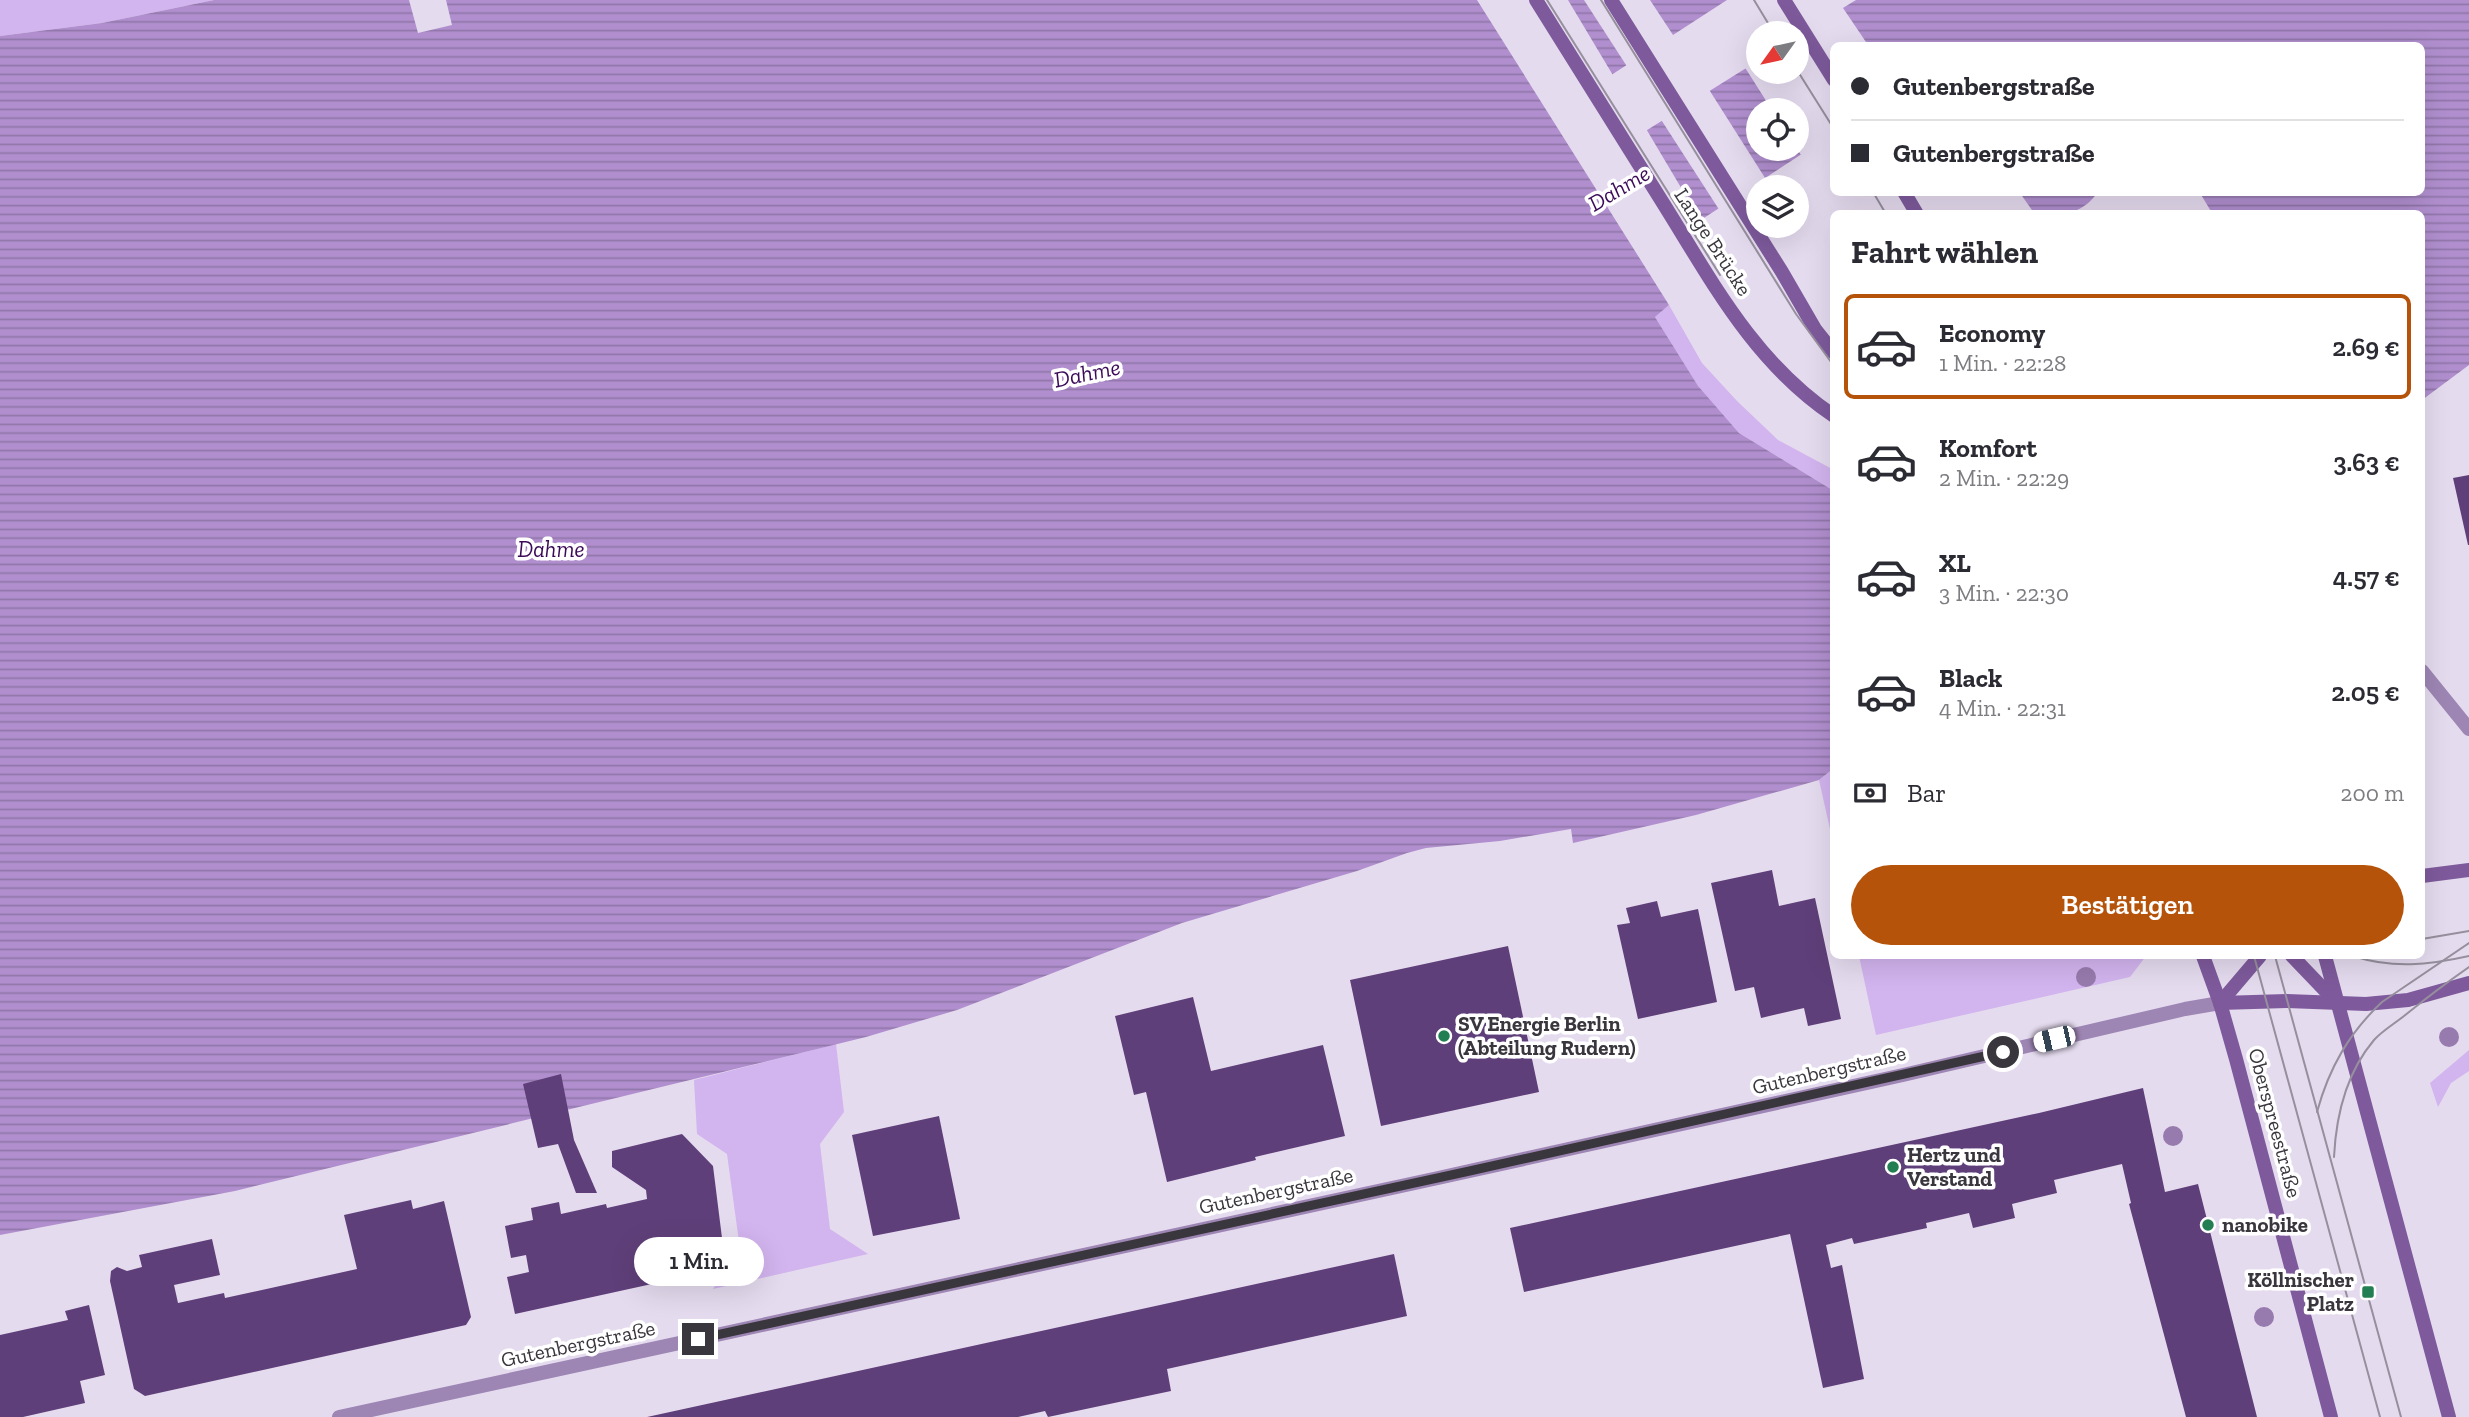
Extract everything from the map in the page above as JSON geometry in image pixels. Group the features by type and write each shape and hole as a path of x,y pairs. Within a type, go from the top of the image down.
{"main road":[{"name":"Lange Brücke","path":"1536,0 1757,348 1800,390 1830,413"},
{"name":"Lange Brücke","path":"1611,0 1815,329 1830,348"},
{"path":"1784,0 1830,74"},
{"path":"2425,876 2469,870"},
{"path":"2204,959 2220,1003"},
{"path":"2220,1003 2257,959"},
{"path":"2295,959 2338,1004"},
{"path":"2326,959 2449,1417"},
{"path":"2220,1003 2287,1001 2366,1004 2408,1000 2469,983"},
{"name":"Oberspreestraße","path":"2220,1003 2331,1417"}],"street":[{"path":"2425,675 2469,729"},
{"name":"Gutenbergstraße","path":"339,1417 1425,1181 2220,1003"}],"shaded area":[{"path":"0,0 214,0 102,23 0,36"},
{"path":"1669,305 1702,363 1737,401 1778,440 1830,468 1830,489 1739,433 1698,387 1655,317"},
{"path":"1830,771 1830,829 1819,780"},
{"path":"1860,959 2144,959 2130,977 1876,1035"},
{"path":"836,1044 844,1112 820,1144 830,1229 868,1254 713,1289 740,1249 727,1154 697,1134 694,1080"},
{"path":"2469,1050 2469,1071 2451,1083 2438,1107 2430,1083"}],"water":[{"name":"Dahme","path":"214,0 1727,0 1565,105 1560,124 1576,151 1587,158 1595,158 1604,157 1746,68 1746,84 1810,84 1810,28 1856,0 2469,0 2469,365 2425,398 2425,210 2210,210 2202,196 2425,196 2425,42 1830,42 1830,136 1809,149 1809,98 1746,98 1746,161 1791,161 1770,175 1746,175 1746,191 1681,233 1669,305 1655,317 1698,386 1739,433 1830,489 1830,771 1819,780 1696,815 1573,843 1571,829 1500,841 1426,848 1182,923 957,1010 866,1037 235,1191 0,1235 0,36 102,23"},
{"path":"2022,196 2094,196 2076,210 2032,210"}],"pier":[{"path":"409,0 446,0 452,25 418,33"},
{"path":"1477,0 1568,0 1614,77 1568,107 1563,123 1583,153 1592,156 1602,154 1645,127 1702,223 1684,235 1673,302 1669,305"},
{"path":"1584,0 1650,0 1675,38 1628,68"},
{"path":"1841,5 1866,42 1830,42 1830,141 1809,154 1809,98 1764,98 1755,84 1810,84 1810,24"},
{"path":"1708,88 1746,148 1746,161 1754,161 1763,175 1746,175 1746,194 1720,211 1660,118"}],"building":[{"path":"2469,475 2469,545 2468,545 2453,478"},
{"path":"1772,870 1779,906 1815,898 1841,1019 1808,1026 1804,1008 1761,1018 1754,987 1735,991 1711,883"},
{"path":"1657,901 1661,917 1698,909 1717,1002 1638,1019 1617,925 1630,923 1626,908"},
{"name":"SV Energie Berlin (Abteilung Rudern)","path":"1508,946 1539,1092 1381,1126 1350,980"},
{"path":"1193,997 1211,1071 1323,1045 1345,1136 1255,1157 1256,1160 1167,1182 1146,1092 1134,1095 1115,1016"},
{"path":"561,1074 574,1140 597,1193 576,1193 558,1144 538,1148 523,1084"},
{"path":"2143,1088 2165,1192 2198,1184 2257,1417 2186,1417 2129,1204 2131,1203 2122,1164 2054,1180 2057,1193 2012,1204 2015,1218 1973,1228 1969,1213 1926,1223 1927,1228 1854,1244 1852,1238 1826,1245 1831,1268 1842,1265 1864,1379 1823,1388 1790,1234 1524,1292 1510,1228"},
{"path":"939,1116 960,1219 873,1236 852,1135"},
{"path":"682,1134 713,1166 723,1246 702,1273 515,1314 507,1277 529,1272 526,1255 511,1258 505,1226 533,1220 531,1208 559,1202 561,1214 606,1204 607,1208 647,1199 646,1190 612,1167 612,1151"},
{"path":"411,1200 413,1209 444,1201 471,1317 466,1325 145,1396 134,1389 110,1281 111,1271 117,1267 127,1271 142,1267 139,1255 212,1239 220,1275 174,1285 178,1303 224,1293 225,1298 357,1269 344,1215"},
{"path":"1394,1254 1407,1316 1167,1369 1171,1391 1048,1417 1045,1411 1018,1417 647,1417"},
{"path":"89,1305 105,1375 80,1381 85,1403 23,1417 0,1417 0,1335 68,1320 65,1311"}],"tram line":[{"path":"1547,0 1720,275"},
{"path":"1601,0 1796,314 1830,361"},
{"path":"1754,0 1767,21"},
{"path":"1806,84 1830,123"},
{"path":"1875,196 1884,210"},
{"path":"2425,938 2469,931"},
{"path":"2317,1112 2334,1066 2350,1039 2370,1014 2382,1002 2469,943"},
{"path":"2364,959 2411,964 2469,956"},
{"path":"2255,959 2380,1417"},
{"path":"2276,959 2401,1417"},
{"path":"2334,1157 2340,1110 2350,1080 2374,1040 2469,967"}],"place":[{"name":"SV Energie Berlin (Abteilung Rudern)","path":"1444,1036"},
{"name":"Hertz und Verstand","path":"1893,1167"},
{"name":"nanobike","path":"2208,1225"},
{"name":"Köllnischer Platz","path":"2368,1292"}],"route":[{"path":"698,1339 2003,1052"}]}
